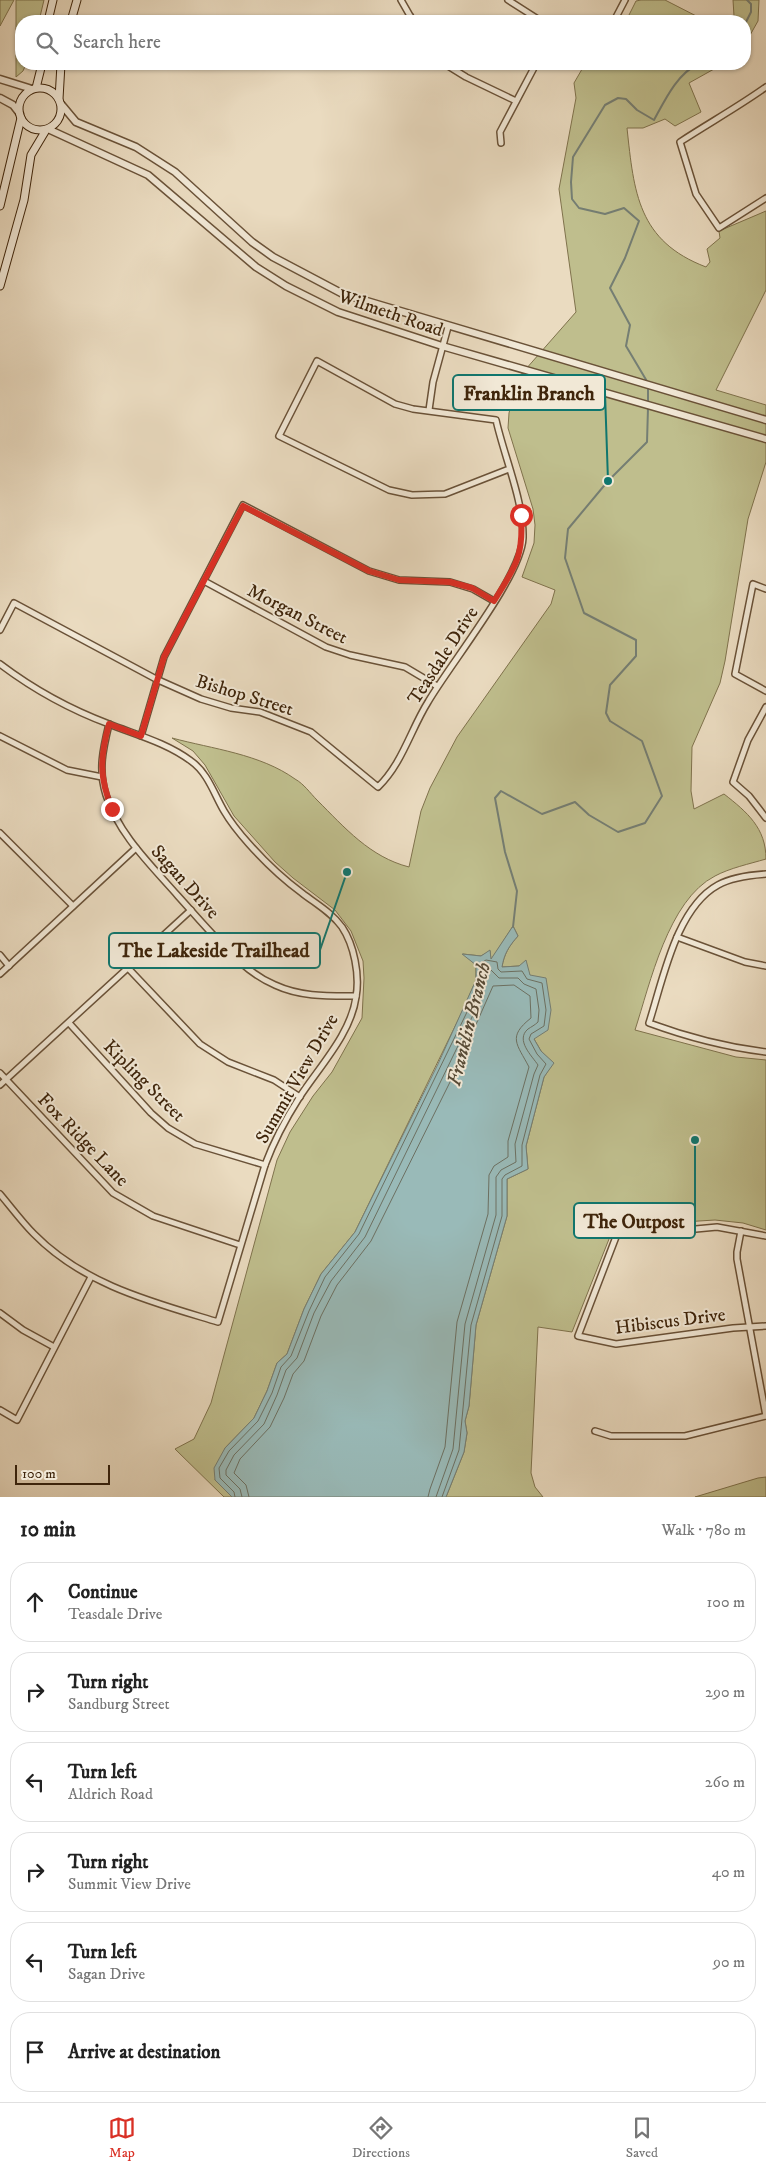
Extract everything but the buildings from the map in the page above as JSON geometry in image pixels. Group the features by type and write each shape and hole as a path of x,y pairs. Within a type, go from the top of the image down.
{"main road":[{"path":"49,15 52,0"},
{"path":"73,15 77,0"},
{"path":"0,206 21,116 21,100 34,89 40,70"},
{"path":"0,286 24,200 31,155 47,129 59,118 61,70"},
{"path":"34,89 49,90 60,102"},
{"path":"21,116 31,128 47,129"}],"street":[{"path":"401,0 410,15"},
{"path":"508,0 532,15"},
{"path":"617,15 626,0"},
{"path":"455,70 516,101"},
{"path":"501,143 500,132 533,70"},
{"path":"0,79 34,89"},
{"path":"766,87 738,107 715,119 680,142 696,194 719,228 766,198"},
{"path":"0,98 13,105 21,116"},
{"name":"Wilmeth Road","path":"60,102 76,122 136,147 175,172 252,242 291,268 343,294 448,327 763,419"},
{"name":"Wilmeth Road","path":"47,129 148,175 172,193 242,256 286,286 338,312 442,346 766,439"},
{"path":"448,327 433,382 429,410 413,409 395,404 317,361 280,436 389,490 412,495 445,494 509,469"},
{"name":"Teasdale Drive","path":"378,786 392,771 437,686 494,601 520,556 523,538 521,515 496,420 429,410"},
{"path":"141,736 156,678 164,657 243,506 369,571 399,580 450,582 472,588 494,601"},
{"name":"Morgan Street","path":"204,581 326,647 350,655 405,667 437,686"},
{"path":"766,589 753,584 734,674 766,691"},
{"name":"Bishop Street","path":"0,630 14,603 156,678 201,699 232,708 260,712 311,732 378,786"},
{"name":"Summit View Drive","path":"0,664 59,702 169,747 192,762 210,782 224,811 249,844 295,887 325,909 342,928 352,952 356,974 356,996 349,1019 336,1043 284,1122 264,1165 218,1322 138,1298 91,1277"},
{"path":"766,707 748,740 733,782 749,796 766,818"},
{"name":"Sagan Drive","path":"109,724 102,750 102,777 112,809 136,848 191,910 241,963 273,984 292,992 315,996 356,996"},
{"path":"0,736 67,770 102,777"},
{"path":"0,833 73,906"},
{"path":"0,974 136,848"},
{"path":"766,874 740,877 718,884 700,900 690,913 677,937 649,1023 683,1035 734,1048 766,1052"},
{"path":"0,1085 191,910"},
{"path":"677,937 746,962 766,966"},
{"path":"0,955 9,966"},
{"path":"127,968 200,1044 213,1054 274,1080 300,1097"},
{"name":"Kipling Street","path":"69,1023 151,1113 168,1128 195,1144 264,1165"},
{"name":"Fox Ridge Lane","path":"0,1073 113,1193 153,1216 240,1245"},
{"path":"0,1194 35,1235 67,1261 91,1277 17,1420 0,1410"},
{"name":"Hibiscus Drive","path":"741,1230 717,1227 664,1232 619,1230 578,1336 616,1344 750,1326 766,1326"},
{"path":"596,1431 610,1436 685,1436 766,1416 737,1252 741,1230 766,1236"},
{"path":"0,1313 23,1330 54,1347"}],"shaded area":[{"path":"0,0 14,0 0,26"},
{"path":"16,0 44,0 40,15 16,15"},
{"path":"665,0 694,15 629,15 636,1"},
{"path":"733,0 759,0 758,21 751,33 751,15 734,15"},
{"path":"16,70 23,70 23,71 16,77"},
{"path":"582,70 712,70 689,83 701,112 675,126 665,119 643,128 627,128 637,194 653,229 666,243 683,256 706,267 710,262 707,249 720,238 719,231 766,211 766,290 716,390 766,405 766,462 748,519 720,683 692,747 691,791 694,809 724,794 740,807 754,822 763,838 766,859 733,868 715,876 699,888 685,904 673,923 663,945 635,1030 736,1057 766,1060 766,1230 743,1223 715,1220 651,1224 617,1219 572,1332 538,1327 531,1473 535,1487 543,1497 446,1497 464,1452 467,1433 465,1421 469,1406 476,1325 507,1216 507,1179 528,1169 526,1146 544,1077 553,1063 541,1051 534,1039 530,975 519,966 502,967 507,950 518,936 513,926 491,960 490,951 481,956 463,954 476,965 476,980 464,1008 355,1232 321,1274 304,1309 287,1354 277,1363 267,1391 254,1418 225,1448 215,1480 232,1497 224,1497 175,1449 194,1439 211,1403 277,1160 290,1132 313,1096 332,1072 362,1018 363,961 351,931 335,910 275,862 234,816 205,765 193,751 172,738 236,753 281,771 301,783 348,831 370,849 409,867 421,811 430,788 457,737 551,604 555,590 522,577 534,543 535,525 533,509 508,428 509,413 518,378 576,312 559,189 576,98 574,83"},
{"path":"766,1477 766,1497 695,1497 758,1478"}],"water":[{"path":"513,926 518,936 507,950 502,967 519,966 526,960 530,975 546,978 551,1010 548,1030 534,1039 541,1051 554,1063 544,1077 526,1146 528,1169 507,1179 507,1216 476,1325 469,1406 465,1421 467,1433 464,1452 446,1497 232,1497 215,1480 214,1468 225,1448 254,1418 267,1391 277,1363 287,1354 304,1309 321,1274 355,1232 438,1064 476,980 476,965 462,954 481,956 490,950 491,959"}],"waterway":[{"name":"Franklin Branch","path":"747,0 751,4 750,15"},
{"name":"Franklin Branch","path":"648,383 626,346 630,325 610,288 625,258 639,221 624,208 605,214 579,208 572,199 573,157 605,105 618,98 626,99 637,110 654,120 667,96 689,70"},
{"name":"Franklin Branch","path":"648,388 648,403"},
{"name":"Franklin Branch","path":"513,927 517,891 505,852 495,798 501,791 542,814 575,802 589,815 618,832 645,823 662,796 642,741 610,721 606,713 610,685 636,656 636,640 584,613 565,558 568,529 608,481 647,442 648,408"}],"place":[{"name":"Franklin Branch","path":"608,481"},
{"name":"The Lakeside Trailhead","path":"347,872"},
{"name":"The Outpost","path":"695,1140"}],"route":[{"path":"112,809 106,795 101,764 102,750 109,724 141,736 156,678 164,657 243,506 369,571 399,580 450,582 472,588 494,601 520,556 523,538 521,515"}]}
